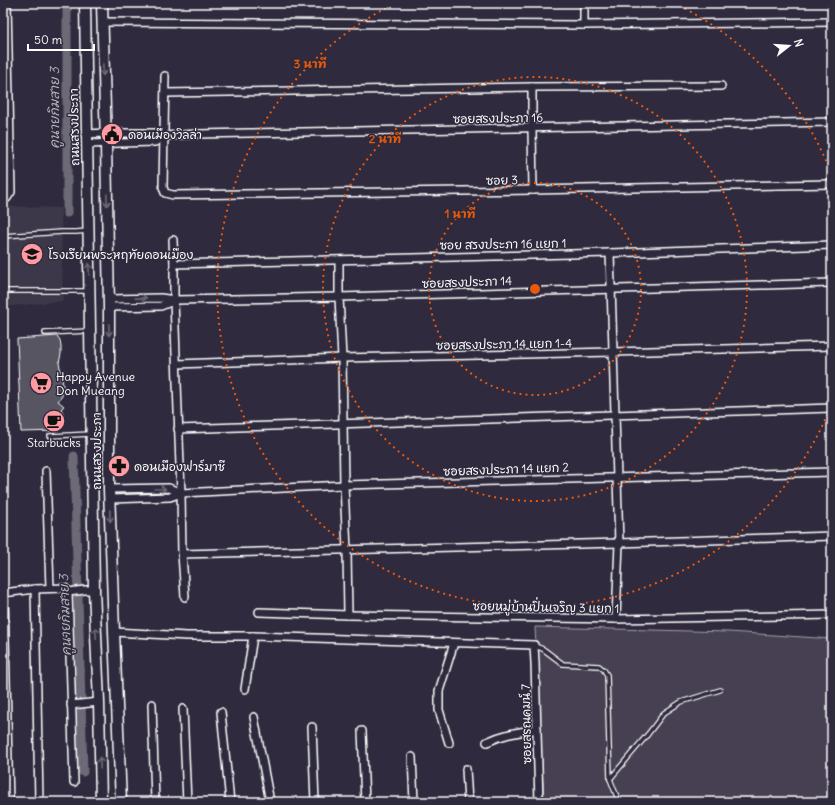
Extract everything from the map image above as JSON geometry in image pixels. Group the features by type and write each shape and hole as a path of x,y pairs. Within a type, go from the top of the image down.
{"main road":[{"name":"ถนนสรงประภา","path":"85,3 90,291 90,590 99,702 101,802"},
{"name":"ถนนสรงประภา","path":"102,3 109,303 109,494 121,802"}],"street":[{"path":"3,200 7,198 11,192 6,124 5,12 7,3"},
{"path":"584,3 584,25"},
{"path":"102,22 584,25 832,22"},
{"path":"164,136 165,76"},
{"path":"165,93 532,87 721,86"},
{"path":"532,87 533,190"},
{"name":"ซอยสรงประภา 16","path":"164,136 832,122"},
{"path":"87,139 105,133 156,134 164,136"},
{"path":"87,139 106,144 155,142 164,136"},
{"name":"ซอย 3","path":"164,136 163,188 164,193 173,195 832,184"},
{"path":"173,240 182,554 185,597"},
{"name":"ซอย สรงประภา 16 แยก 1","path":"174,264 610,253 832,245"},
{"path":"610,253 619,543 616,619"},
{"path":"338,260 342,358 348,615"},
{"name":"ซอยสรงประภา 14","path":"109,303 161,298 174,300 339,297 832,283"},
{"name":"ซอยสรงประภา 14 แยก 1-4","path":"176,364 342,358 832,346"},
{"path":"178,429 832,408"},
{"path":"46,471 50,588"},
{"name":"ซอยสรงประภา 14 แยก 2","path":"109,494 170,488 181,493 344,485 832,472"},
{"path":"182,554 832,536"},
{"path":"9,802 3,593 50,588 65,588 72,592 90,590"},
{"path":"35,589 39,802"},
{"path":"72,592 74,782"},
{"name":"ซอยหมู่บ้านปิ่นเจริญ 3 แยก 1","path":"259,612 348,615 616,619 832,615"},
{"path":"114,632 187,636 253,636 534,645"},
{"path":"245,689 253,636"},
{"path":"449,743 439,710 439,690 454,643"},
{"name":"ซอยสรณคมน์ 7","path":"534,645 539,802"},
{"path":"74,704 99,702"},
{"path":"152,704 155,802"},
{"path":"183,709 187,802"},
{"path":"221,712 230,802"},
{"path":"254,717 270,802"},
{"path":"312,728 315,802"},
{"path":"487,742 502,736 537,728"},
{"path":"362,731 365,802"},
{"path":"412,757 414,802"},
{"path":"466,769 468,802"}],"lane":[{"path":"3,236 88,231"},
{"path":"3,291 90,291"},
{"path":"45,333 90,331"},
{"path":"50,436 91,434"},
{"path":"534,645 543,649 564,664 600,666 607,675 610,779 619,802"},
{"path":"610,779 664,713 681,702 720,690"}],"shaded area":[{"name":"โรงเรียนพระหฤทัยดอนเมือง","path":"3,206 61,208 63,301 3,307"},
{"path":"535,627 729,632 832,639 832,802 544,802"}],"building":[{"name":"Happy Avenue Don Mueang","path":"57,336 60,340 61,347 59,363 63,386 62,396 58,401 64,406 61,409 63,413 62,424 57,431 21,432 17,339"}],"waterway":[{"name":"คูนายกิมสาย 3","path":"67,3 67,213"},
{"name":"คูนายกิมสาย 3","path":"74,456 83,772"}],"place":[{"name":"ดอนเมืองวิลล่า","path":"112,134"},
{"name":"โรงเรียนพระหฤทัยดอนเมือง","path":"32,254"},
{"name":"Happy Avenue Don Mueang","path":"41,383"},
{"name":"Starbucks","path":"54,421"},
{"name":"ดอนเมืองฟาร์มาซี","path":"119,466"}]}
